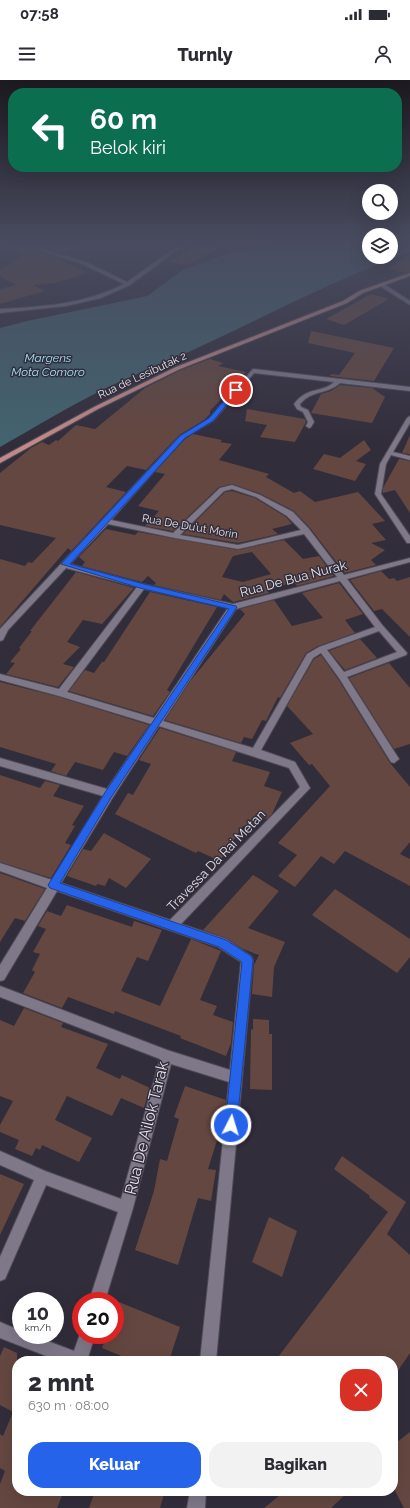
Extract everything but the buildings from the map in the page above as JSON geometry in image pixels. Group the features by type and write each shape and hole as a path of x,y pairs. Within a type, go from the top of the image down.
{"main road":[{"name":"Rua de Lesibutak 2","path":"0,461 96,408 178,368 326,310"}],"street":[{"path":"0,311 12,310"},
{"path":"0,638 4,629 106,521 182,437 211,420 253,371 410,389"},
{"path":"309,426 312,422 306,411 299,408 297,404 304,396 315,391 331,388 338,381"},
{"path":"410,418 383,464 378,494 410,541"},
{"path":"390,453 410,458"},
{"path":"175,536 222,489 232,487 258,496 290,514 306,531 380,628 403,653 342,676"},
{"name":"Rua De Du’ut Morin","path":"106,521 175,536 238,547 306,531"},
{"name":"Rua De Bua Nurak","path":"0,976 53,885 109,794 233,607 410,560"},
{"path":"65,564 142,586 233,607"},
{"path":"61,693 142,586"},
{"path":"0,677 157,721 255,752 310,656 322,649 380,628"},
{"path":"322,649 342,676 394,759"},
{"name":"Travessa Da Rai Metan","path":"0,866 172,926 305,788 292,765 255,752"},
{"path":"0,762 109,794"},
{"path":"172,926 222,943 247,960 208,1356"},
{"name":"Rua De Ailok Tarak","path":"0,991 167,1056 126,1208 100,1292"},
{"path":"167,1056 235,1078"},
{"path":"0,1158 43,1177 126,1208"},
{"path":"0,1274 43,1177"},
{"path":"0,1330 66,1356"},
{"path":"81,1356 84,1344"},
{"path":"196,1508 197,1496"}],"water":[{"name":"Margens Mota Comoro","path":"82,310 278,310 184,354 106,388 0,447 0,328"}],"route":[{"path":"231,1125 247,960 222,943 53,885 109,794 233,607 142,586 65,564 182,437 211,420 236,390"}]}
